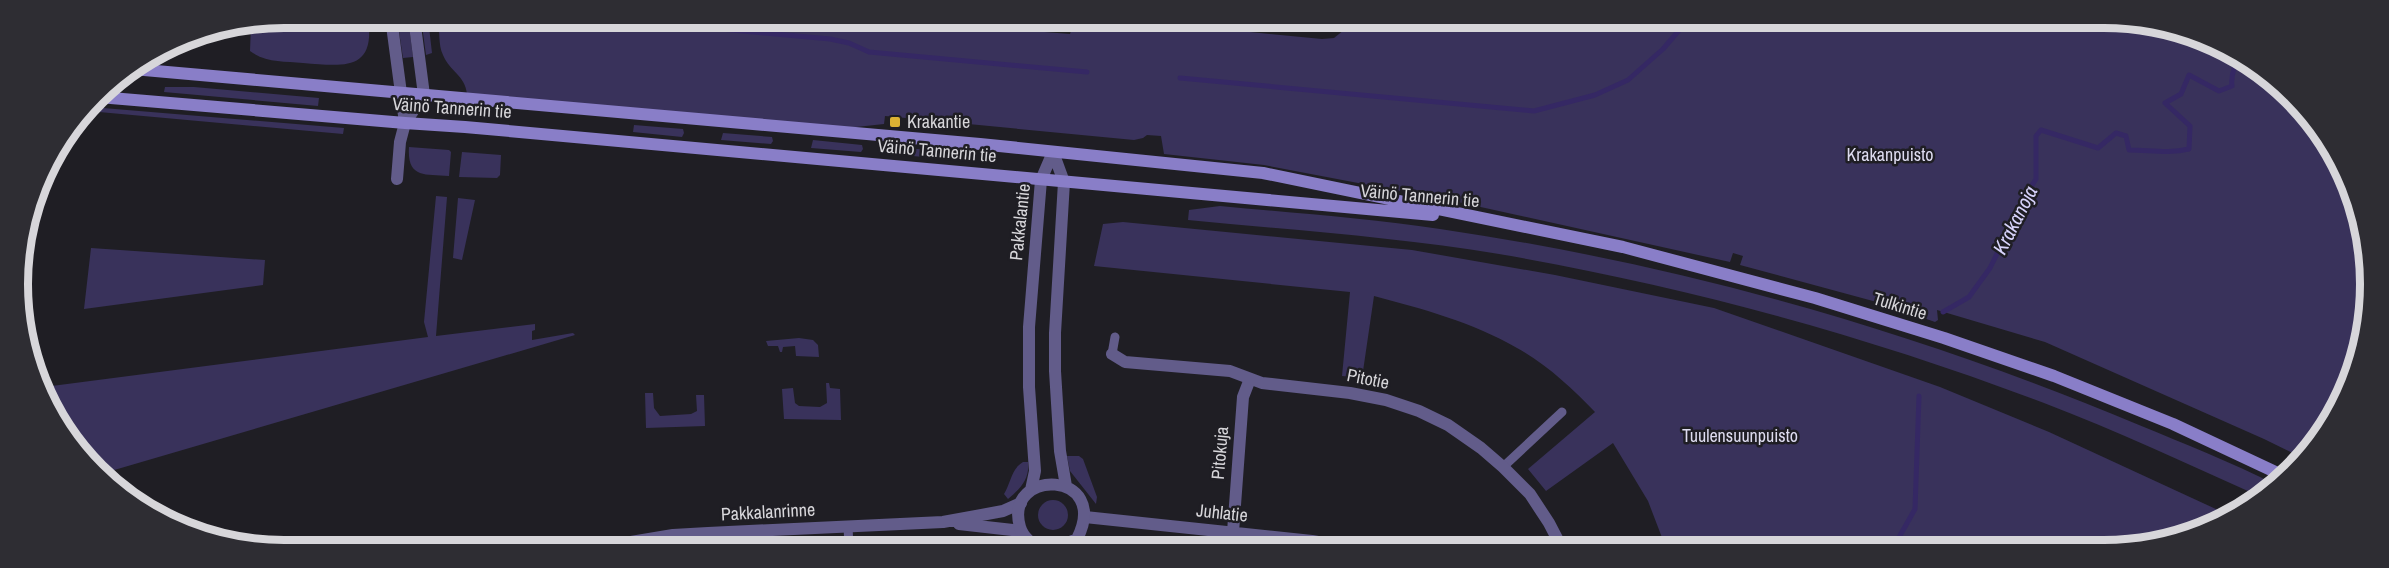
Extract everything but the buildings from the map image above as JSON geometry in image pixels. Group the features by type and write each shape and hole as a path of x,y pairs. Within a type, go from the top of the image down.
{"main road":[{"name":"Väinö Tannerin tie","path":"145,70 366,88 400,94 1235,169 1488,220"},
{"name":"Väinö Tannerin tie","path":"109,98 488,129 1488,220"},
{"name":"Tulkintie","path":"1488,220 1623,247 1815,298 1944,338 2054,376 2162,420 2277,473"}],"street":[{"path":"392,28 405,123"},
{"path":"397,179 400,142 405,123 424,95 415,28"},
{"path":"1053,152 1064,182 1055,352 1058,419 1066,486"},
{"name":"Pakkalantie","path":"1031,490 1035,471 1029,387 1029,327 1041,180 1053,152"},
{"name":"Pitotie","path":"1112,354 1125,362 1230,371 1262,383 1350,393 1386,400 1419,411 1448,425 1503,467 1530,494 1558,540"},
{"name":"Pitokuja","path":"1233,532 1243,397 1250,379"},
{"path":"1028,540 1021,531 1018,519 1021,503 1031,490 1055,483 1066,486 1081,501 1085,517 1078,540"},
{"name":"Pakkalanrinne","path":"696,540 848,526 943,522 1003,511 1021,503"},
{"name":"Juhlatie","path":"1085,517 1307,540"},
{"name":"Pakkalanrinne","path":"943,522 1021,531"}],"lane":[{"path":"1112,354 1114,337"},
{"path":"1503,467 1562,412"},
{"path":"848,526 849,540"}],"green space":[{"path":"284,28 369,28 367,48 354,62 331,65 275,61 262,58 250,51 251,31"},
{"path":"398,28 409,28 413,57 403,58"},
{"path":"422,28 429,28 432,53 426,55"},
{"name":"Krakanpuisto","path":"439,28 992,28 1070,34 1072,28 1095,30 1095,28 1250,28 1250,32 1322,39 1334,38 1344,28 2105,28 2155,33 2203,48 2233,63 2261,81 2286,103 2308,128 2341,186 2356,234 2360,267 2360,301 2356,334 2347,366 2334,397 2308,440 2295,454 2045,342 1937,310 1938,320 1935,322 1884,304 1740,265 1743,256 1733,253 1730,262 1458,202 1264,165 1164,154 1161,136 1147,135 1134,140 885,116 884,124 847,128 467,94 463,82 446,61 440,42"},
{"path":"165,87 194,87 319,98 318,106 164,92"},
{"path":"99,108 344,128 343,134 96,112"},
{"path":"634,125 683,129 684,133 682,137 633,132"},
{"path":"723,133 772,137 773,141 771,144 721,140"},
{"path":"813,140 862,145 863,149 861,152 811,148"},
{"path":"409,147 449,150 451,152 449,176 425,174 414,169 409,157"},
{"path":"905,148 954,152 955,157 953,160 903,155"},
{"path":"462,152 501,155 500,175 497,178 459,177"},
{"path":"436,196 447,197 436,336 535,324 532,340 573,333 575,335 110,471 81,440 50,386 428,337 424,322"},
{"path":"458,198 475,200 462,260 453,258"},
{"path":"1220,206 1440,229 1619,261 1708,282 1883,331 1969,360 2139,425 2268,481 2252,493 2125,436 2044,403 1911,356 1775,315 1638,281 1499,254 1383,238 1188,220 1189,210"},
{"name":"Tuulensuunpuisto","path":"1123,222 1412,250 1555,275 1714,308 1940,387 2049,432 2221,511 2187,526 2155,535 2105,540 1663,540 1648,501 1613,443 1546,491 1528,469 1595,412 1558,377 1528,354 1465,324 1429,311 1374,296 1362,378 1342,376 1350,292 1094,266 1103,224"},
{"path":"91,248 265,260 263,285 84,309"},
{"path":"799,338 813,340 818,345 819,357 796,356 795,346 783,347 780,352 778,346 768,346 766,341"},
{"path":"826,383 829,383 830,388 840,389 841,420 784,419 782,389 793,388 795,403 799,406 820,407 827,403"},
{"path":"645,393 653,393 654,408 660,416 691,414 697,411 696,395 704,395 705,426 646,428"},
{"path":"1067,456 1079,456 1083,459 1097,497 1096,504 1070,471"},
{"path":"1023,462 1028,462 1026,479 1008,499 1004,494 1014,472"},
{"path":"1053,500 1063,505 1068,515 1063,525 1053,530 1043,525 1038,515 1043,505"}],"waterway":[{"path":"711,28 830,39 849,43 869,52 1087,72"},
{"path":"1180,78 1534,111 1595,95 1628,80 1663,49 1681,28"},
{"name":"Krakanoja","path":"1943,312 1969,297 1990,268 2036,179 2036,136 2041,130 2098,148 2116,133 2126,136 2129,150 2166,152 2189,149 2190,126 2165,103 2181,94 2189,75 2219,91 2232,86 2235,64"},
{"name":"Krakanoja","path":"1898,540 1915,509 1919,396"}],"place":[{"name":"Krakantie","path":"895,122"}]}
